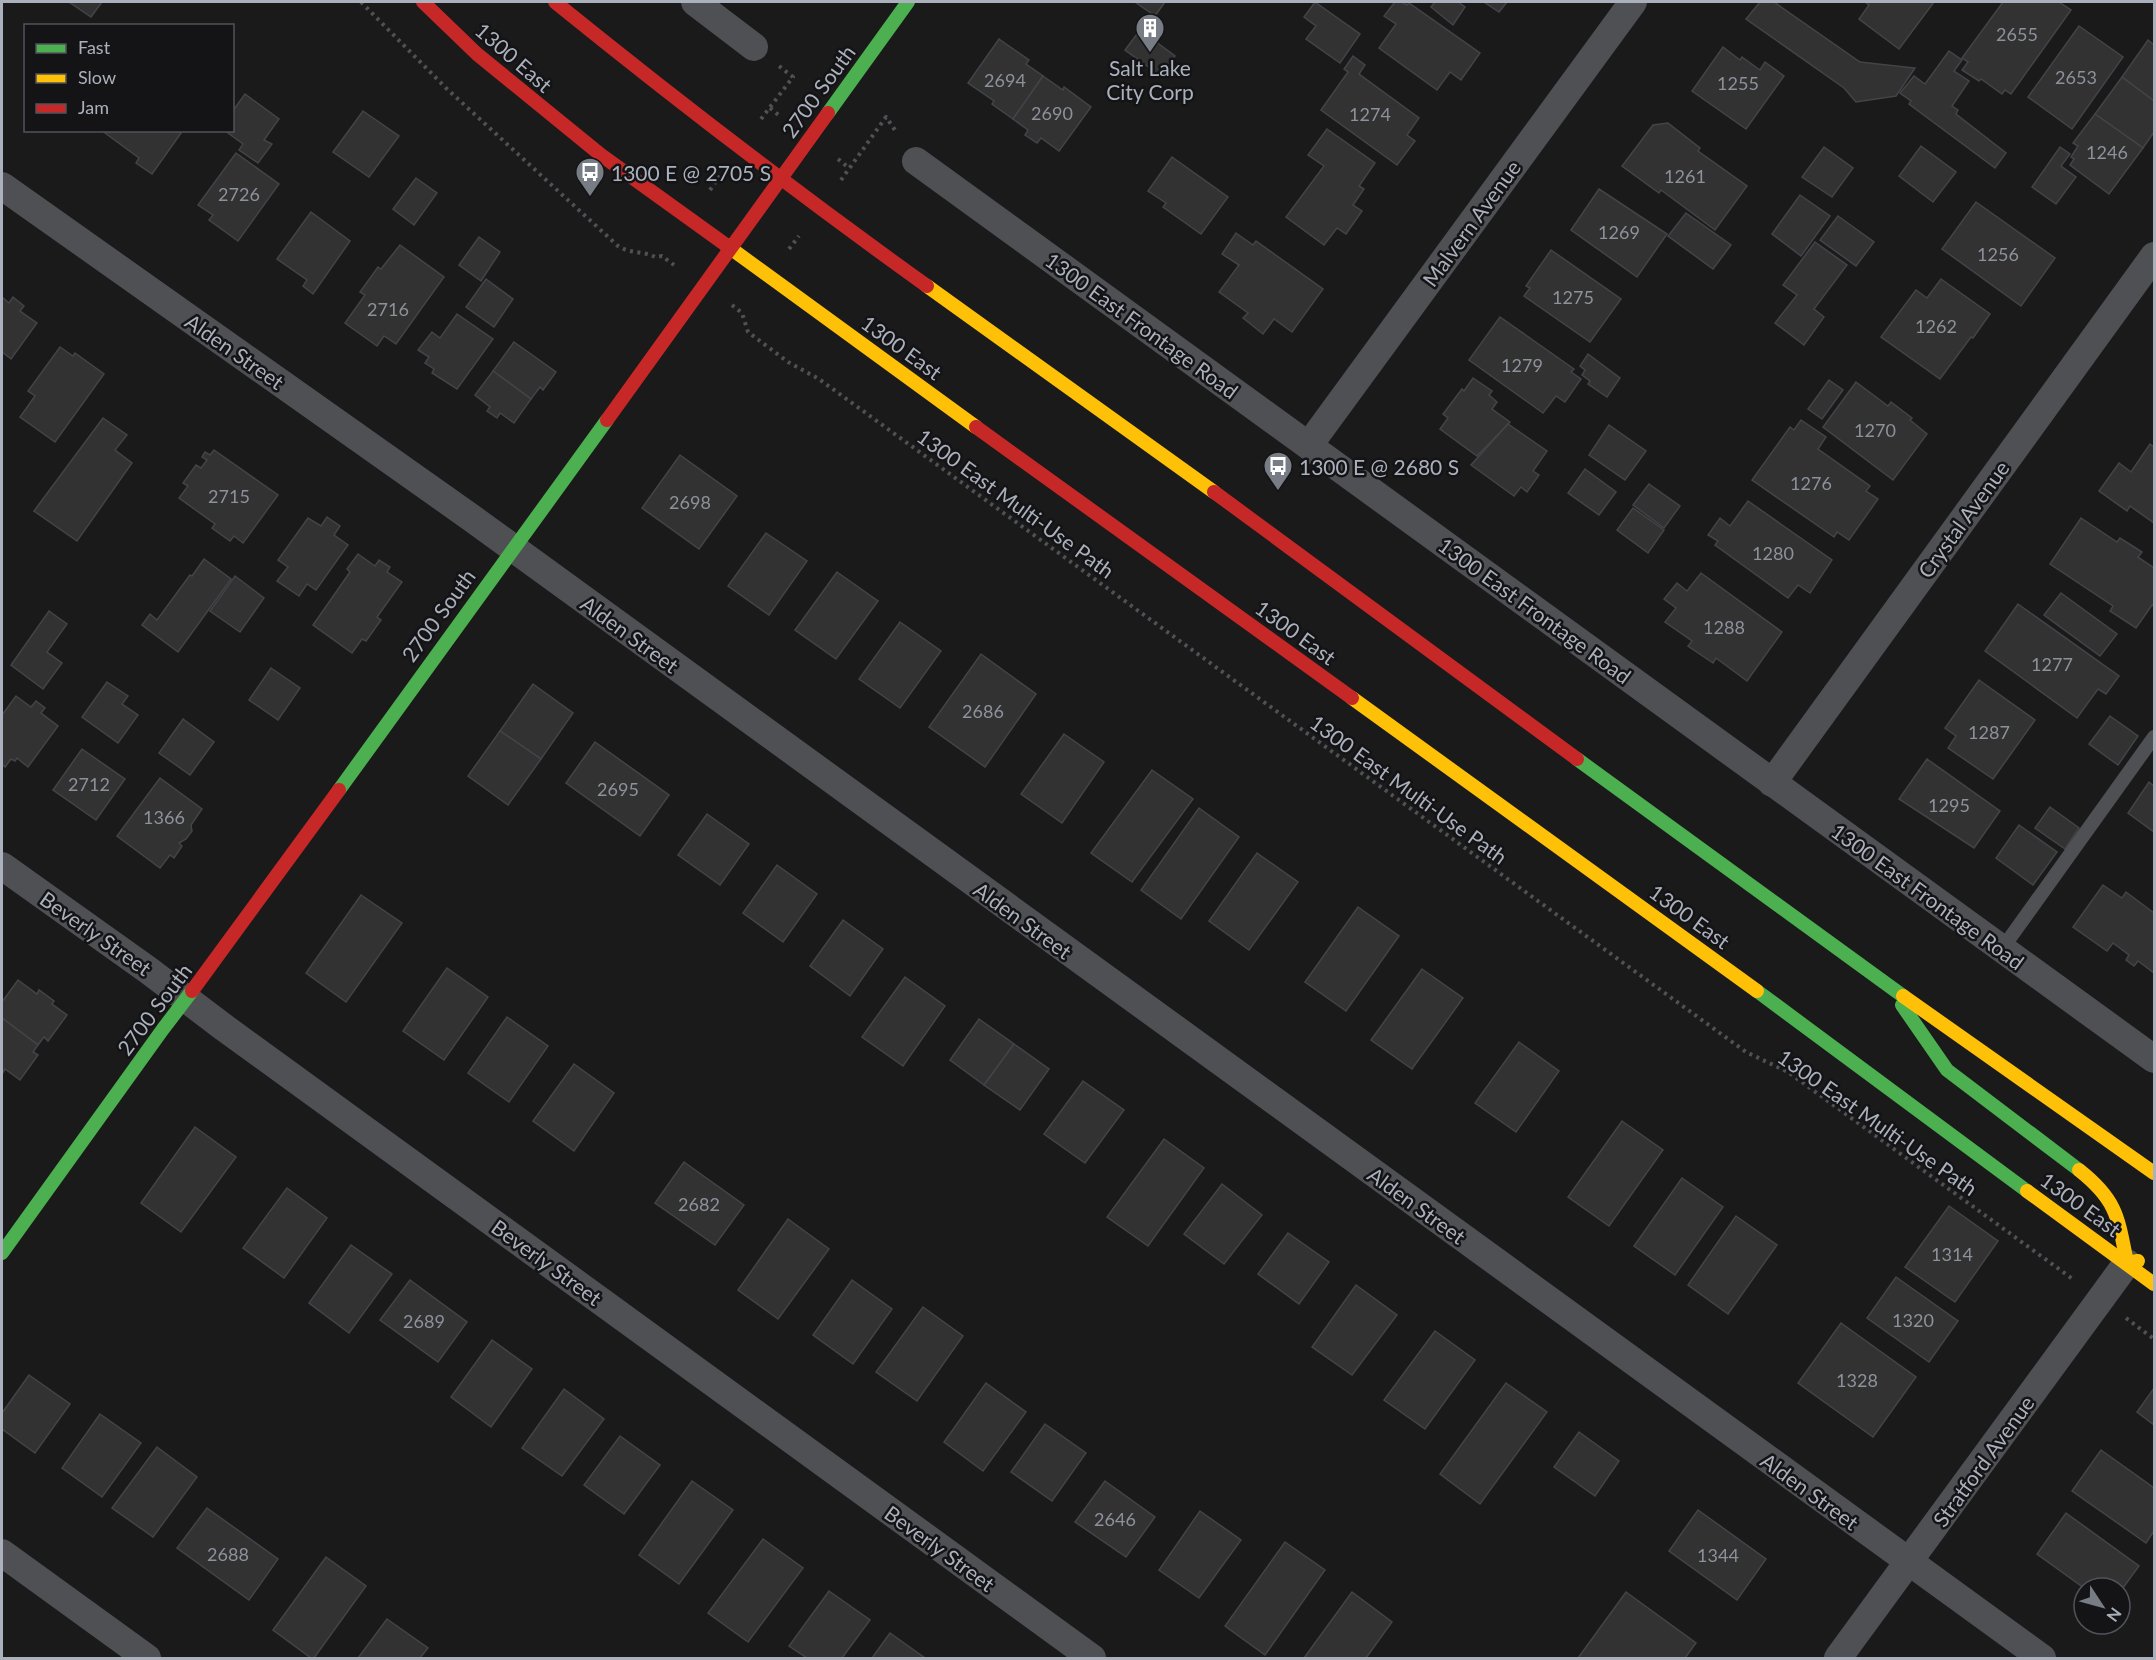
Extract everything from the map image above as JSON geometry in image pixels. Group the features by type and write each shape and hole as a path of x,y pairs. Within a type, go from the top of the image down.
{"main road":[{"name":"1300 East","path":"423,2 516,88 601,155 1845,1055 2154,1284"},
{"path":"555,2 820,208 1271,533 1602,778 1889,986 2154,1173"},
{"name":"2700 South","path":"2,1254 908,2"},
{"path":"1889,986 1947,1070 2098,1185 2109,1196 2118,1218 2127,1263 2154,1258"}],"street":[{"path":"695,2 754,48"},
{"name":"Malvern Avenue","path":"1309,445 1630,2"},
{"name":"1300 East Frontage Road","path":"916,161 2154,1059"},
{"name":"Alden Street","path":"2,186 512,548 2042,1659"},
{"name":"Crystal Avenue","path":"1772,783 2154,256"},
{"name":"Beverly Street","path":"2,866 1092,1659"},
{"name":"Stratford Avenue","path":"1838,1659 2127,1263"},
{"path":"2,1553 147,1659"}],"lane":[{"path":"2002,949 2154,737"}],"path":[{"path":"361,2 446,88 618,246 634,253 654,257 662,256 690,220 740,146 793,76"},
{"path":"768,277 886,117"},
{"name":"1300 East Multi-Use Path","path":"768,277 742,313 748,332 788,362 819,378 1746,1052 1788,1072 2072,1278"},
{"path":"2123,1316 2154,1339"}],"building":[{"path":"69,2 102,2 91,17"},
{"path":"1135,2 1165,2 1155,16"},
{"path":"1315,2 1360,34 1340,63 1306,39 1316,26 1304,17"},
{"path":"1395,2 1407,5 1409,3 1480,53 1461,80 1450,72 1437,90 1379,48 1396,24 1384,16"},
{"path":"1435,2 1458,2 1465,7 1453,25 1431,7"},
{"path":"1484,2 1507,2 1499,12"},
{"path":"1760,2 1774,2 1860,62 1915,68 1896,96 1856,102 1844,88 1746,19"},
{"path":"1865,2 1934,2 1899,49 1859,19 1869,5"},
{"path":"2003,2 2059,2 2071,10 2011,94 2005,90 2002,94 1981,79 1979,81 1962,70 1968,62 1962,58"},
{"path":"2079,26 2123,57 2072,129 2028,97"},
{"name":"Salt Lake City Corp","path":"1140,30 1175,56 1161,76 1125,50"},
{"path":"999,39 1029,60 1026,64 1043,76 1013,119 992,104 994,101 968,83"},
{"path":"2148,40 2154,45 2154,101 2122,77"},
{"path":"1723,47 1740,60 1742,57 1760,70 1765,62 1784,76 1746,129 1692,91"},
{"path":"1949,51 1962,60 1954,71 1969,81 1952,106 1958,110 1956,114 2006,153 1995,168 1909,104 1911,101 1900,93 1914,76 1925,84"},
{"path":"1353,56 1365,65 1359,74 1419,118 1407,135 1415,141 1397,165 1321,110 1348,72 1344,69"},
{"path":"1043,76 1063,90 1064,87 1091,107 1059,151 1041,138 1037,143 1025,135 1028,130 1013,119"},
{"path":"2122,77 2154,101 2154,132 2143,148 2095,114"},
{"path":"245,94 279,119 264,140 272,144 258,163 239,150 243,144 227,132 234,132 234,109"},
{"path":"363,111 399,136 369,177 333,152"},
{"path":"2095,114 2143,148 2109,194 2070,165 2074,159 2071,157 2078,146 2073,143"},
{"path":"1668,123 1700,148 1698,151 1747,186 1715,230 1661,190 1659,193 1622,166 1653,125"},
{"path":"1327,129 1375,163 1359,186 1364,189 1353,205 1362,211 1346,234 1337,228 1324,245 1286,217 1324,166 1308,155"},
{"path":"104,132 181,133 152,174 136,163 139,158"},
{"path":"1921,146 1956,172 1933,202 1899,176"},
{"path":"1824,147 1853,168 1832,197 1802,177"},
{"path":"2060,147 2070,154 2061,166 2076,177 2056,204 2032,187"},
{"path":"236,153 279,184 238,241 209,220 213,215 198,205"},
{"path":"1172,157 1228,197 1201,234 1163,207 1166,203 1148,191"},
{"path":"416,178 437,193 414,225 393,209"},
{"path":"1599,189 1667,234 1637,277 1571,230"},
{"path":"1800,195 1830,216 1801,256 1772,234"},
{"path":"1976,202 2055,258 2021,306 1942,249"},
{"path":"311,212 350,241 313,294 303,286 307,280 277,259"},
{"path":"1686,213 1731,245 1713,269 1668,236"},
{"path":"1838,216 1874,242 1856,266 1820,240"},
{"path":"1236,233 1253,245 1256,241 1323,289 1292,332 1274,319 1263,334 1243,318 1248,313 1219,292 1239,265 1222,254"},
{"path":"479,237 500,252 481,281 459,265"},
{"path":"1815,242 1847,265 1814,309 1824,317 1804,345 1775,323 1797,295 1783,285"},
{"path":"400,245 444,277 396,344 384,336 377,346 345,323 365,295 360,292 378,267 381,269"},
{"path":"1551,250 1621,299 1590,342 1524,296 1530,288 1526,286"},
{"path":"486,279 513,299 494,327 466,307"},
{"path":"1941,279 1990,314 1940,379 1881,337 1916,290 1927,298"},
{"path":"2,297 9,303 13,297 24,306 20,311 37,323 11,359 2,352"},
{"path":"457,314 493,339 457,389 432,373 434,369 425,363 429,357 418,350 432,332 440,338"},
{"path":"1500,317 1574,369 1571,372 1581,379 1565,402 1556,396 1543,413 1469,360"},
{"path":"514,342 556,372 543,390 540,387 531,399 493,371"},
{"path":"60,347 73,356 75,353 104,374 55,442 20,417 35,396 28,391"},
{"path":"1588,354 1620,378 1607,397 1588,384 1590,381 1582,375 1585,370 1580,366"},
{"path":"493,371 531,399 514,423 500,413 497,418 487,411 490,407 475,395"},
{"path":"1473,378 1492,391 1489,395 1497,402 1492,409 1510,422 1477,456 1440,429 1448,418 1443,414"},
{"path":"1829,380 1843,390 1822,419 1808,409"},
{"path":"1856,382 1888,406 1891,402 1912,418 1910,420 1927,434 1893,480 1823,427"},
{"path":"103,418 127,435 115,450 132,463 77,541 34,511"},
{"path":"1801,420 1826,437 1818,449 1870,486 1866,491 1878,499 1849,540 1837,532 1834,537 1752,480 1790,427 1794,430"},
{"path":"1508,424 1547,451 1533,471 1539,475 1527,492 1521,487 1514,496 1471,465"},
{"path":"1609,425 1646,451 1625,480 1589,455"},
{"path":"2150,444 2154,447 2154,523 2130,506 2127,511 2099,491 2119,463 2131,472"},
{"path":"214,450 278,495 243,543 234,536 230,541 212,528 215,524 179,498 188,486 183,483 196,465 201,468 207,460 202,457 205,452 210,455"},
{"path":"680,455 737,496 699,549 642,508"},
{"path":"1585,469 1616,492 1599,515 1568,493"},
{"path":"1649,484 1680,506 1664,528 1633,505"},
{"path":"1748,501 1832,560 1810,593 1798,585 1788,598 1715,545 1718,541 1708,535 1720,518 1730,526"},
{"path":"1633,508 1664,530 1648,553 1617,530"},
{"path":"327,517 340,526 334,535 348,545 316,590 307,584 299,596 277,581 288,567 278,560 308,518 321,526"},
{"path":"2081,518 2117,542 2120,538 2142,552 2138,557 2154,568 2154,606 2152,605 2136,628 2110,611 2113,606 2050,564"},
{"path":"766,533 807,561 769,615 728,586"},
{"path":"358,554 375,566 379,560 390,567 387,572 402,582 377,617 381,620 366,641 362,639 352,653 313,625 350,572 347,569"},
{"path":"204,559 231,579 178,652 142,625 150,614 157,620"},
{"path":"837,572 878,601 836,659 795,630"},
{"path":"1701,573 1782,632 1747,681 1716,658 1713,663 1688,646 1692,641 1665,622 1676,608 1664,599 1677,583 1687,591"},
{"path":"235,576 264,598 240,632 210,611"},
{"path":"2061,593 2117,634 2100,656 2044,615"},
{"path":"2018,604 2119,676 2106,694 2098,689 2077,718 1985,651"},
{"path":"49,611 67,624 47,652 62,663 43,689 11,665"},
{"path":"900,622 941,651 900,708 859,679"},
{"path":"981,654 1036,694 985,767 929,727"},
{"path":"271,668 300,688 278,720 249,700"},
{"path":"1979,680 2035,720 1993,779 1948,748 1956,736 1945,728"},
{"path":"107,682 128,696 122,704 138,715 118,743 82,717"},
{"path":"533,684 573,713 541,759 500,731"},
{"path":"16,696 31,707 36,701 45,708 41,713 58,726 28,767 17,758 15,761 11,759 5,767 2,764 2,715"},
{"path":"2110,716 2138,736 2118,765 2089,744"},
{"path":"183,719 214,742 190,775 159,753"},
{"path":"500,731 541,759 508,805 468,776"},
{"path":"1064,734 1104,762 1062,823 1021,794"},
{"path":"595,742 669,795 640,836 566,783"},
{"path":"82,749 125,779 96,820 53,790"},
{"path":"1927,759 2000,811 1974,848 1899,799"},
{"path":"1152,770 1193,799 1132,882 1091,853"},
{"path":"160,778 202,809 191,825 192,831 186,839 179,843 182,846 174,858 170,855 160,868 117,836"},
{"path":"2149,782 2154,786 2154,832 2128,813"},
{"path":"2050,807 2079,828 2065,849 2035,828"},
{"path":"1199,808 1239,837 1181,919 1141,890"},
{"path":"707,814 749,844 720,885 678,855"},
{"path":"2019,825 2057,852 2033,885 1996,858"},
{"path":"1257,853 1298,882 1249,950 1209,921"},
{"path":"777,865 817,894 783,942 743,913"},
{"path":"2103,885 2122,898 2126,892 2154,913 2154,973 2138,961 2134,966 2126,960 2129,955 2113,943 2107,951 2073,927"},
{"path":"361,895 402,923 346,1002 306,973"},
{"path":"1358,907 1399,936 1346,1011 1305,982"},
{"path":"843,920 883,949 850,996 810,966"},
{"path":"447,968 488,997 444,1060 403,1031"},
{"path":"1422,969 1463,998 1412,1069 1371,1040"},
{"path":"905,977 945,1006 903,1066 862,1037"},
{"path":"18,980 37,994 39,990 67,1015 48,1041 44,1037 38,1045 2,1018 2,1002"},
{"path":"507,1017 548,1046 509,1102 468,1073"},
{"path":"2,1018 38,1045 33,1052 38,1055 20,1080 5,1069 2,1074"},
{"path":"979,1019 1014,1044 984,1085 950,1060"},
{"path":"1519,1042 1559,1071 1516,1132 1475,1103"},
{"path":"1014,1044 1049,1069 1020,1110 984,1085"},
{"path":"574,1064 614,1093 574,1151 533,1121"},
{"path":"1083,1081 1124,1110 1085,1163 1044,1134"},
{"path":"1622,1121 1663,1150 1609,1226 1568,1197"},
{"path":"195,1127 236,1157 181,1232 141,1203"},
{"path":"1164,1139 1204,1168 1148,1246 1107,1217"},
{"path":"684,1162 744,1205 715,1245 655,1203"},
{"path":"1682,1178 1723,1207 1675,1275 1634,1246"},
{"path":"1222,1184 1262,1215 1224,1264 1184,1234"},
{"path":"287,1188 327,1218 284,1278 243,1248"},
{"path":"1949,1206 1998,1241 1955,1302 1905,1267"},
{"path":"1736,1216 1777,1245 1728,1314 1688,1285"},
{"path":"788,1219 829,1249 778,1319 738,1290"},
{"path":"1288,1233 1329,1262 1299,1304 1258,1274"},
{"path":"351,1245 392,1274 349,1333 309,1303"},
{"path":"1896,1277 1958,1321 1929,1362 1867,1318"},
{"path":"410,1280 467,1322 438,1362 380,1320"},
{"path":"852,1280 892,1309 853,1364 813,1335"},
{"path":"1356,1285 1397,1315 1352,1375 1312,1347"},
{"path":"923,1307 963,1336 917,1401 876,1372"},
{"path":"1841,1323 1916,1377 1873,1437 1798,1383"},
{"path":"1435,1331 1475,1360 1425,1429 1384,1400"},
{"path":"492,1340 532,1369 491,1427 451,1397"},
{"path":"29,1375 70,1404 35,1453 2,1429 2,1413"},
{"path":"986,1383 1026,1412 983,1471 944,1442"},
{"path":"1506,1383 1547,1412 1480,1504 1440,1474"},
{"path":"2154,1388 2154,1425 2137,1412"},
{"path":"564,1389 604,1419 562,1476 522,1448"},
{"path":"100,1414 141,1443 102,1497 62,1468"},
{"path":"1045,1424 1086,1453 1052,1501 1011,1472"},
{"path":"1579,1432 1619,1461 1595,1496 1554,1467"},
{"path":"620,1436 660,1465 624,1514 584,1485"},
{"path":"157,1447 197,1477 153,1537 112,1508"},
{"path":"2101,1450 2154,1488 2154,1531 2146,1543 2072,1491"},
{"path":"692,1481 733,1510 679,1584 639,1555"},
{"path":"1105,1481 1155,1517 1126,1557 1075,1522"},
{"path":"207,1508 278,1559 249,1600 177,1548"},
{"path":"1698,1510 1766,1559 1737,1600 1669,1551"},
{"path":"1200,1511 1241,1540 1199,1598 1159,1570"},
{"path":"2066,1513 2139,1566 2132,1576 2072,1576 2072,1579 2037,1554"},
{"path":"763,1539 803,1568 748,1642 708,1613"},
{"path":"1285,1542 1325,1570 1265,1655 1225,1626"},
{"path":"326,1557 366,1586 314,1658 311,1658 273,1630"},
{"path":"829,1591 870,1620 842,1658 807,1658 789,1646"},
{"path":"1352,1592 1392,1622 1366,1658 1304,1658"},
{"path":"1626,1592 1696,1643 1685,1658 1578,1658"},
{"path":"387,1619 428,1648 420,1658 358,1658"},
{"path":"890,1633 925,1658 872,1658"}],"traffic: fast":[{"path":"828,113 908,2"},
{"path":"339,790 607,420"},
{"path":"1577,759 1903,996"},
{"path":"2,1253 192,991"},
{"path":"1757,991 2027,1191"},
{"path":"1902,1005 1947,1070 2079,1170"}],"traffic: slow":[{"path":"726,245 976,427"},
{"path":"927,286 1214,492"},
{"path":"1352,698 1757,991"},
{"path":"1903,996 2154,1173"},
{"path":"2079,1170 2109,1200 2118,1221 2127,1263 2138,1261"},
{"path":"2027,1191 2154,1284"}],"traffic: jam":[{"path":"423,2 477,54 601,155 726,245"},
{"path":"555,2 739,147 927,286"},
{"path":"607,420 828,113"},
{"path":"976,427 1352,698"},
{"path":"1214,492 1577,759"},
{"path":"192,991 339,790"}],"place":[{"name":"Salt Lake City Corp","path":"1150,54"},
{"name":"1300 E @ 2705 S","path":"590,198"},
{"name":"1300 E @ 2680 S","path":"1278,492"}]}
